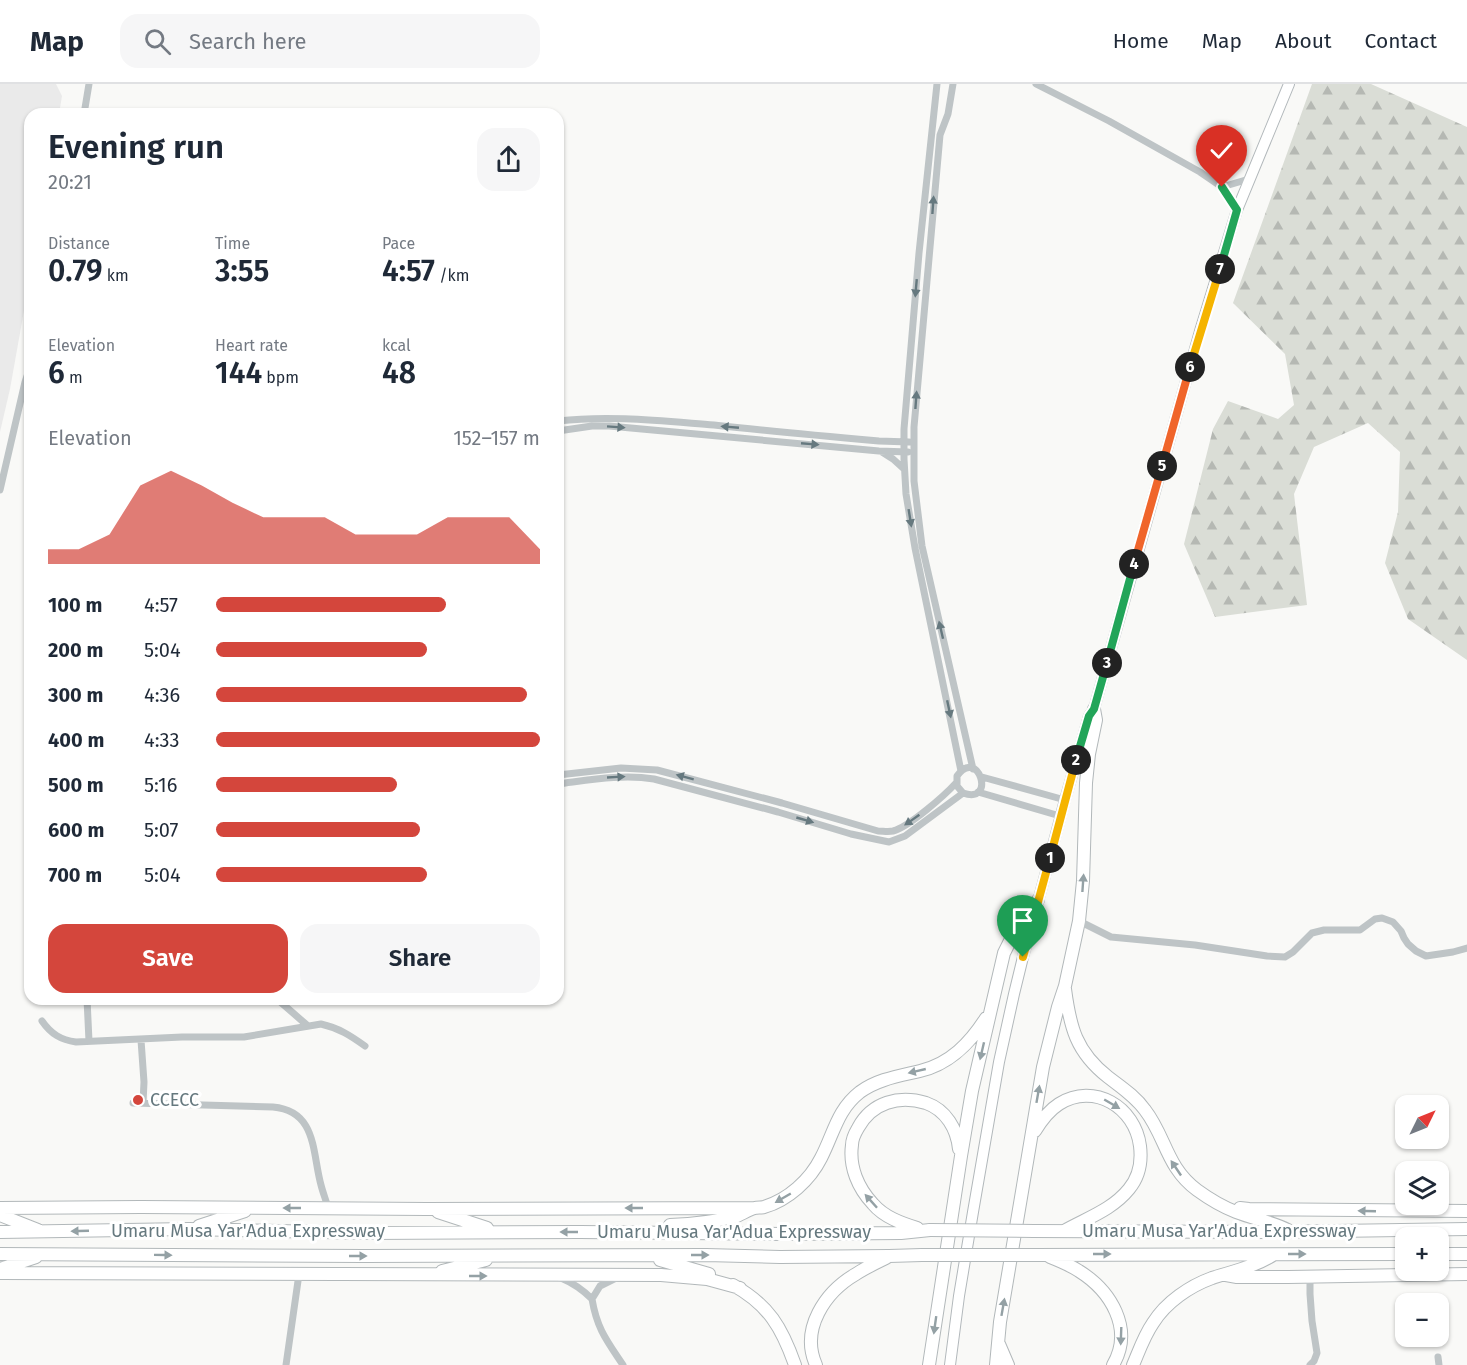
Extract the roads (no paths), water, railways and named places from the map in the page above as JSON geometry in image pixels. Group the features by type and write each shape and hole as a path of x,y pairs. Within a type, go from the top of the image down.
{"highway":[{"path":"996,1365 1000,1322 1043,1067 1080,921 1086,783 1096,720 1094,709"},
{"path":"928,1362 972,1091 1004,953 1038,900"},
{"path":"1065,986 1070,1022 1087,1056 1144,1108 1152,1119 1176,1169 1186,1182 1208,1198 1236,1212 1292,1231"},
{"path":"642,1232 660,1226 732,1217 778,1201 794,1191 808,1178 821,1157 844,1108 860,1092 881,1081 931,1068 951,1057 973,1038 991,1009"},
{"path":"1031,1138 1044,1116 1052,1109 1070,1099 1090,1096 1101,1098 1117,1106 1132,1121 1137,1130 1141,1160 1130,1188 1116,1203 1065,1232"},
{"path":"926,1230 885,1215 864,1193 852,1166 852,1142 856,1132 870,1112 881,1105 905,1099 917,1101 931,1105 948,1119 956,1133 961,1156"},
{"name":"Umaru Musa Yar'Adua Expressway","path":"1221,1204 1248,1209 1467,1211"},
{"path":"189,1229 257,1207"},
{"name":"Umaru Musa Yar'Adua Expressway","path":"0,1208 755,1208"},
{"path":"428,1209 497,1232"},
{"path":"0,1215 45,1232"},
{"name":"Umaru Musa Yar'Adua Expressway","path":"0,1232 189,1229 368,1233 902,1233 926,1230 1269,1233 1467,1229"},
{"name":"Umaru Musa Yar'Adua Expressway","path":"0,1254 647,1256 1395,1254"},
{"path":"0,1271 46,1254"},
{"path":"1449,1254 1467,1254"},
{"path":"193,1255 256,1274"},
{"path":"426,1275 502,1255"},
{"path":"1039,1255 1077,1269 1106,1293 1119,1316 1122,1335 1113,1365"},
{"path":"1133,1365 1154,1321 1170,1304 1192,1287 1210,1279 1257,1265 1274,1255"},
{"path":"647,1256 714,1276 740,1288 765,1309 775,1321 788,1345 795,1365"},
{"path":"816,1365 810,1345 811,1329 822,1305 831,1294 855,1274 890,1256"},
{"path":"0,1271 661,1275 707,1279 740,1288"},
{"path":"1226,1275 1467,1274"},
{"path":"999,1343 1008,1365"}],"main road":[{"path":"950,1365 960,1285 999,1062 1023,957 1060,816 1089,716 1094,709 1187,377 1237,210 1290,84"}],"street":[{"path":"85,108 88,84"},
{"path":"1036,84 1200,172 1222,187 1237,210"},
{"path":"961,771 915,548 904,469 904,429 936,86 953,87 948,114 940,135 917,383 914,480 922,546 973,769"},
{"path":"933,113 948,114"},
{"path":"1222,187 1249,178"},
{"path":"0,490 24,386"},
{"path":"564,420 596,417 914,442"},
{"path":"564,430 609,426 879,451 914,452"},
{"path":"888,441 897,438 904,429"},
{"path":"879,451 904,469"},
{"path":"944,686 953,683"},
{"path":"564,774 602,769 637,768 664,772 886,832 899,828 937,801 957,783"},
{"path":"978,792 983,783 979,772 967,768 961,771 957,776 957,783 958,789 963,793 969,795 978,792 1060,816"},
{"path":"564,783 635,777 654,779 882,842 900,839 963,793"},
{"path":"982,777 1065,800"},
{"path":"712,794 715,785"},
{"path":"778,812 782,803"},
{"path":"851,834 854,824"},
{"path":"1080,921 1111,937 1285,957 1312,933 1324,930 1360,930 1375,919 1382,918 1393,922 1408,944 1426,956 1467,948"},
{"path":"87,1005 89,1041"},
{"path":"284,1005 308,1026"},
{"path":"42,1021 61,1039 76,1042 244,1037 321,1024 345,1032 365,1046"},
{"path":"141,1040 143,1103"},
{"path":"133,1103 273,1107 290,1110 308,1128 320,1184 328,1208"},
{"path":"286,1365 299,1274"},
{"path":"592,1299 600,1286 622,1275"},
{"path":"556,1276 571,1282 592,1299 595,1317 601,1332 623,1365"},
{"path":"1310,1276 1312,1321 1317,1353 1310,1365"}],"place":[{"name":"CCECC","path":"138,1100"}]}
